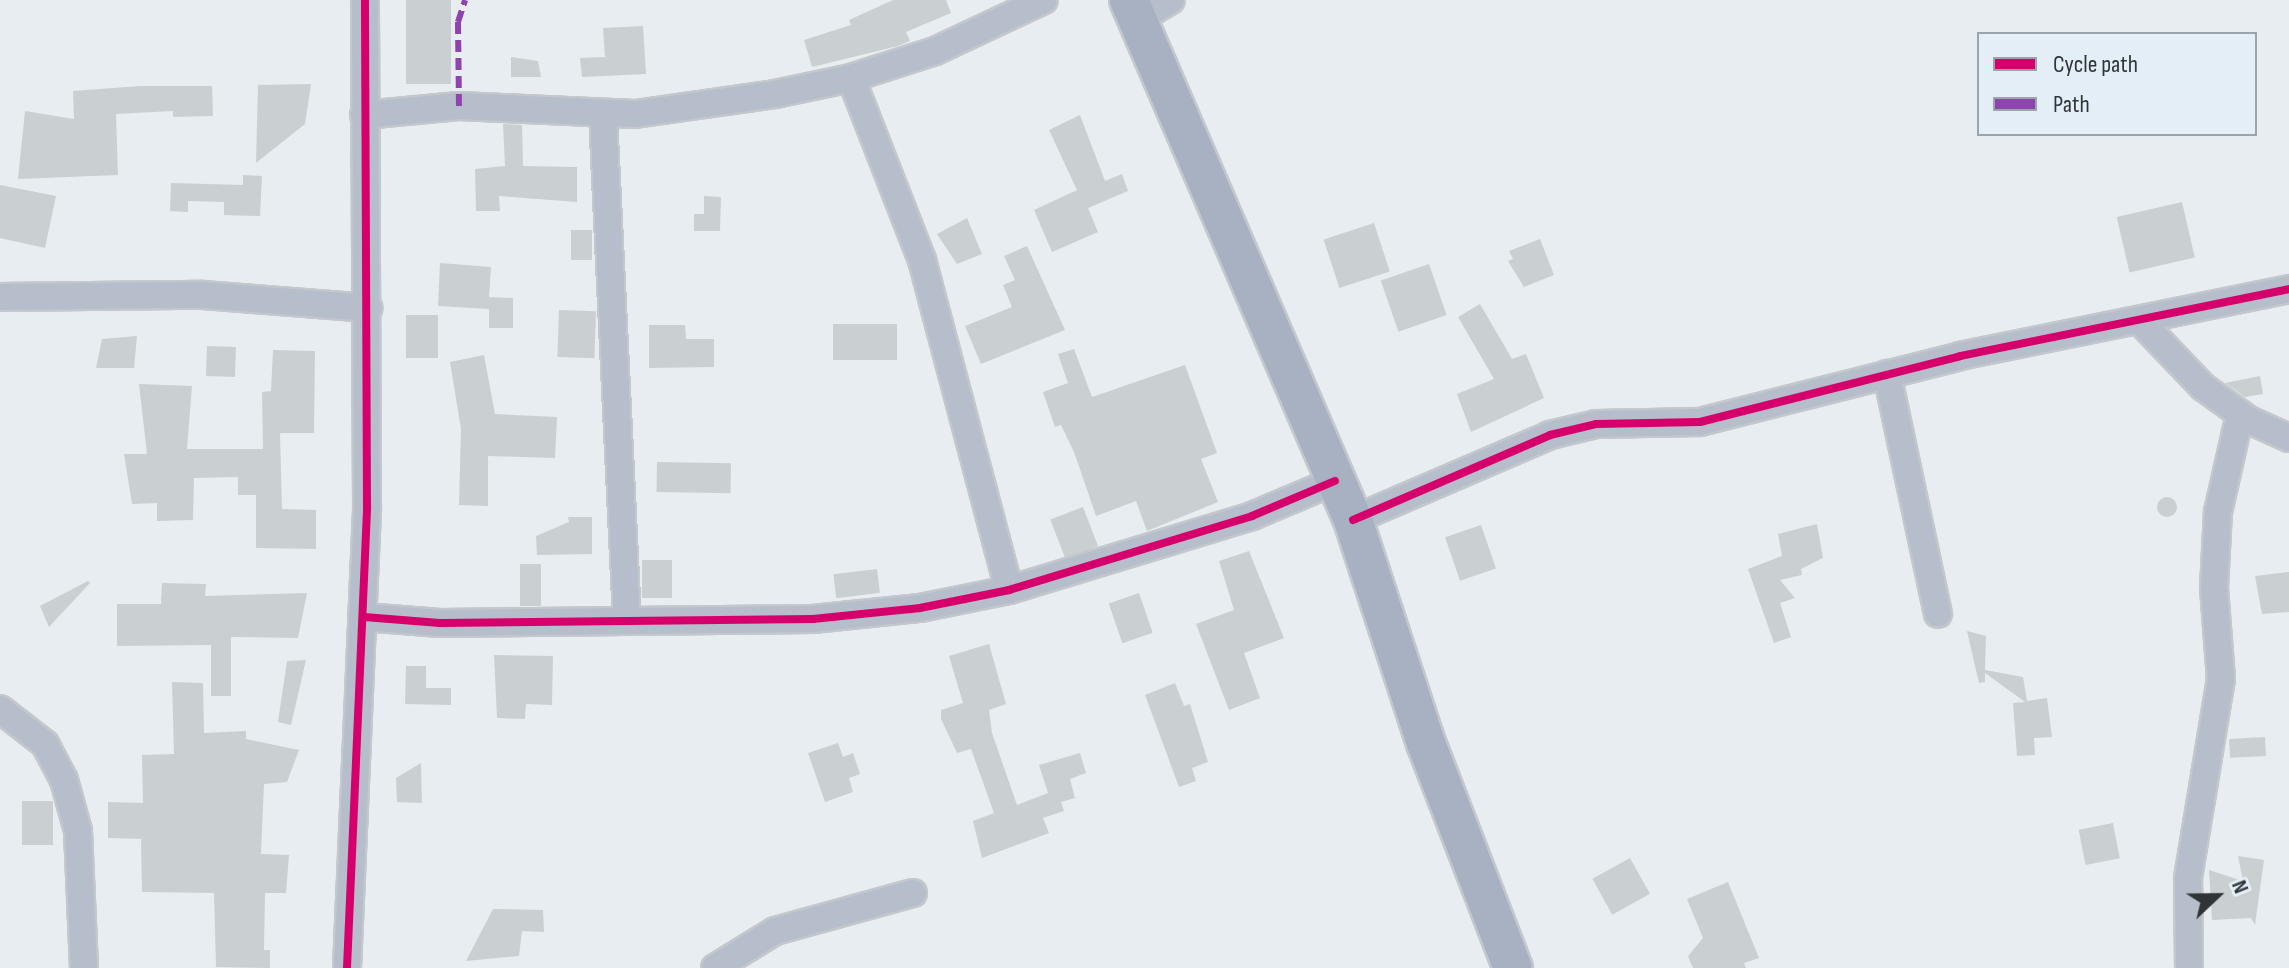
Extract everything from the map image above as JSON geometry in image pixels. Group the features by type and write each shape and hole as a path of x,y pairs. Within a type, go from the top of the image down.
{"highway":[{"path":"1134,10 1353,520 1426,743 1513,968"}],"street":[{"path":"347,968 364,617 368,308 365,0"},
{"path":"364,115 459,106 603,115 775,94 851,78 935,51 1044,0"},
{"path":"1134,10 1171,0"},
{"path":"851,78 922,260 1009,590"},
{"path":"603,115 627,620"},
{"path":"1353,520 1550,435 1596,424 1700,422 1887,374 2289,289"},
{"path":"0,297 203,295 368,308"},
{"path":"2139,320 2203,387 2240,414 2289,438"},
{"path":"1887,374 1938,614"},
{"path":"2189,968 2188,878 2221,679 2214,588 2218,512 2240,414"},
{"path":"364,617 440,623 813,619 920,608 1009,590 1252,516 1335,481"},
{"path":"0,709 45,744 64,780 78,831 84,968"},
{"path":"715,968 775,931 913,893"}],"building":[{"path":"406,0 451,0 451,84 406,84"},
{"path":"893,0 946,0 951,13 906,32 910,41 898,46 812,67 804,40 851,25 849,20"},
{"path":"643,26 646,74 582,77 580,58 605,57 603,28"},
{"path":"511,57 538,61 541,77 511,77"},
{"path":"311,84 305,124 256,163 258,85"},
{"path":"140,86 212,86 213,116 173,117 173,111 116,114 118,175 18,179 25,111 74,119 73,91"},
{"path":"1080,115 1105,181 1122,174 1128,191 1088,208 1098,232 1052,252 1034,210 1077,190 1049,130"},
{"path":"503,124 522,125 523,166 577,167 577,202 499,196 500,211 476,211 475,169 505,166"},
{"path":"243,175 262,176 260,216 224,215 224,202 188,201 188,212 170,211 171,183 243,185"},
{"path":"0,185 56,196 45,248 0,238"},
{"path":"704,196 721,197 720,231 694,231 694,214 704,214"},
{"path":"2182,202 2195,258 2130,273 2117,217"},
{"path":"967,218 982,254 957,264 937,234"},
{"path":"1374,223 1390,272 1339,288 1324,239"},
{"path":"571,230 592,230 592,260 571,260"},
{"path":"1540,239 1554,275 1524,287 1508,261 1513,259 1509,251"},
{"path":"1027,246 1065,330 981,364 965,326 1012,307 1003,285 1015,280 1004,256"},
{"path":"440,263 491,267 489,297 513,298 513,328 489,328 489,309 438,306"},
{"path":"1429,264 1447,315 1398,332 1381,281"},
{"path":"1480,304 1512,359 1526,354 1544,398 1471,432 1457,394 1494,379 1458,317"},
{"path":"559,310 596,311 594,358 557,357"},
{"path":"406,315 438,315 438,358 406,358"},
{"path":"833,324 897,324 897,360 833,360"},
{"path":"649,325 685,325 686,339 714,339 714,367 649,368"},
{"path":"137,336 134,368 96,368 102,339"},
{"path":"207,346 236,347 235,377 206,376"},
{"path":"1074,349 1092,397 1185,365 1217,453 1201,459 1218,502 1147,531 1136,501 1096,516 1074,452 1061,425 1055,427 1043,392 1068,383 1058,354"},
{"path":"273,350 315,351 314,433 280,433 282,509 316,510 316,549 256,548 256,495 238,495 238,477 194,478 193,520 157,521 157,503 132,504 124,454 147,454 139,384 192,386 187,449 263,449 262,392 271,391"},
{"path":"484,355 495,414 557,417 555,458 488,456 488,506 459,505 461,429 450,362"},
{"path":"2260,376 2263,394 2245,397 2225,383"},
{"path":"657,462 731,463 730,493 656,492"},
{"path":"2163,497 2171,497 2177,507 2171,517 2163,517 2157,511 2157,503"},
{"path":"1083,507 1098,546 1065,559 1050,520"},
{"path":"568,517 592,517 592,554 537,555 536,536 569,522"},
{"path":"1817,524 1823,558 1801,569 1802,575 1780,580 1795,598 1780,603 1791,637 1774,643 1748,569 1782,556 1778,534"},
{"path":"1481,525 1496,568 1460,581 1445,537"},
{"path":"1249,551 1284,638 1244,653 1260,698 1229,710 1196,624 1234,610 1219,561"},
{"path":"642,560 672,560 672,598 642,598"},
{"path":"520,564 541,564 541,606 520,606"},
{"path":"877,569 880,593 836,598 833,574"},
{"path":"2289,572 2289,612 2262,614 2255,576"},
{"path":"88,581 90,583 49,627 40,606"},
{"path":"162,583 206,584 205,596 307,593 298,638 231,637 231,696 211,696 211,645 117,646 117,604 161,604"},
{"path":"1139,593 1153,633 1122,643 1109,603"},
{"path":"1967,631 1986,636 1985,670 2023,677 2027,701 2047,698 2052,737 2034,738 2035,755 2017,756 2013,703 2025,702 1985,673 1985,682 1979,683"},
{"path":"989,644 1006,704 989,710 992,733 1017,805 1048,793 1039,765 1080,753 1086,773 1070,779 1075,798 1061,802 1064,811 1043,818 1049,833 982,858 973,821 994,813 971,749 957,753 941,719 941,710 963,703 949,656"},
{"path":"494,655 553,656 552,705 526,704 525,719 497,718"},
{"path":"306,660 291,725 278,722 287,661"},
{"path":"406,666 426,666 426,688 451,688 451,705 405,704"},
{"path":"172,682 203,683 204,733 246,731 246,739 299,750 287,782 264,784 261,854 289,855 286,893 265,893 264,950 270,950 270,968 216,967 214,893 142,892 141,839 108,838 108,802 143,803 142,755 174,754"},
{"path":"1175,683 1184,706 1190,704 1208,762 1192,768 1196,781 1179,787 1145,695"},
{"path":"2265,737 2266,756 2230,758 2229,739"},
{"path":"838,743 843,757 853,753 860,774 849,778 853,792 825,802 808,753"},
{"path":"421,763 422,803 397,802 396,778"},
{"path":"22,801 53,801 53,845 22,845"},
{"path":"2113,823 2120,858 2086,865 2079,830"},
{"path":"2238,856 2264,860 2255,925 2251,918 2212,920 2209,870 2243,881"},
{"path":"1630,858 1650,894 1612,915 1592,879"},
{"path":"1728,882 1759,958 1744,963 1746,968 1693,968 1688,956 1703,938 1687,899"},
{"path":"493,909 543,910 544,932 522,931 519,956 466,961"}],"marked path":[{"path":"459,106 458,22 465,0"}],"cycle path":[{"path":"347,968 367,506 365,0"},
{"path":"1353,520 1550,435 1596,424 1700,422 1960,356 2289,289"},
{"path":"364,617 440,623 813,619 920,608 1009,590 1252,516 1335,481"}]}
